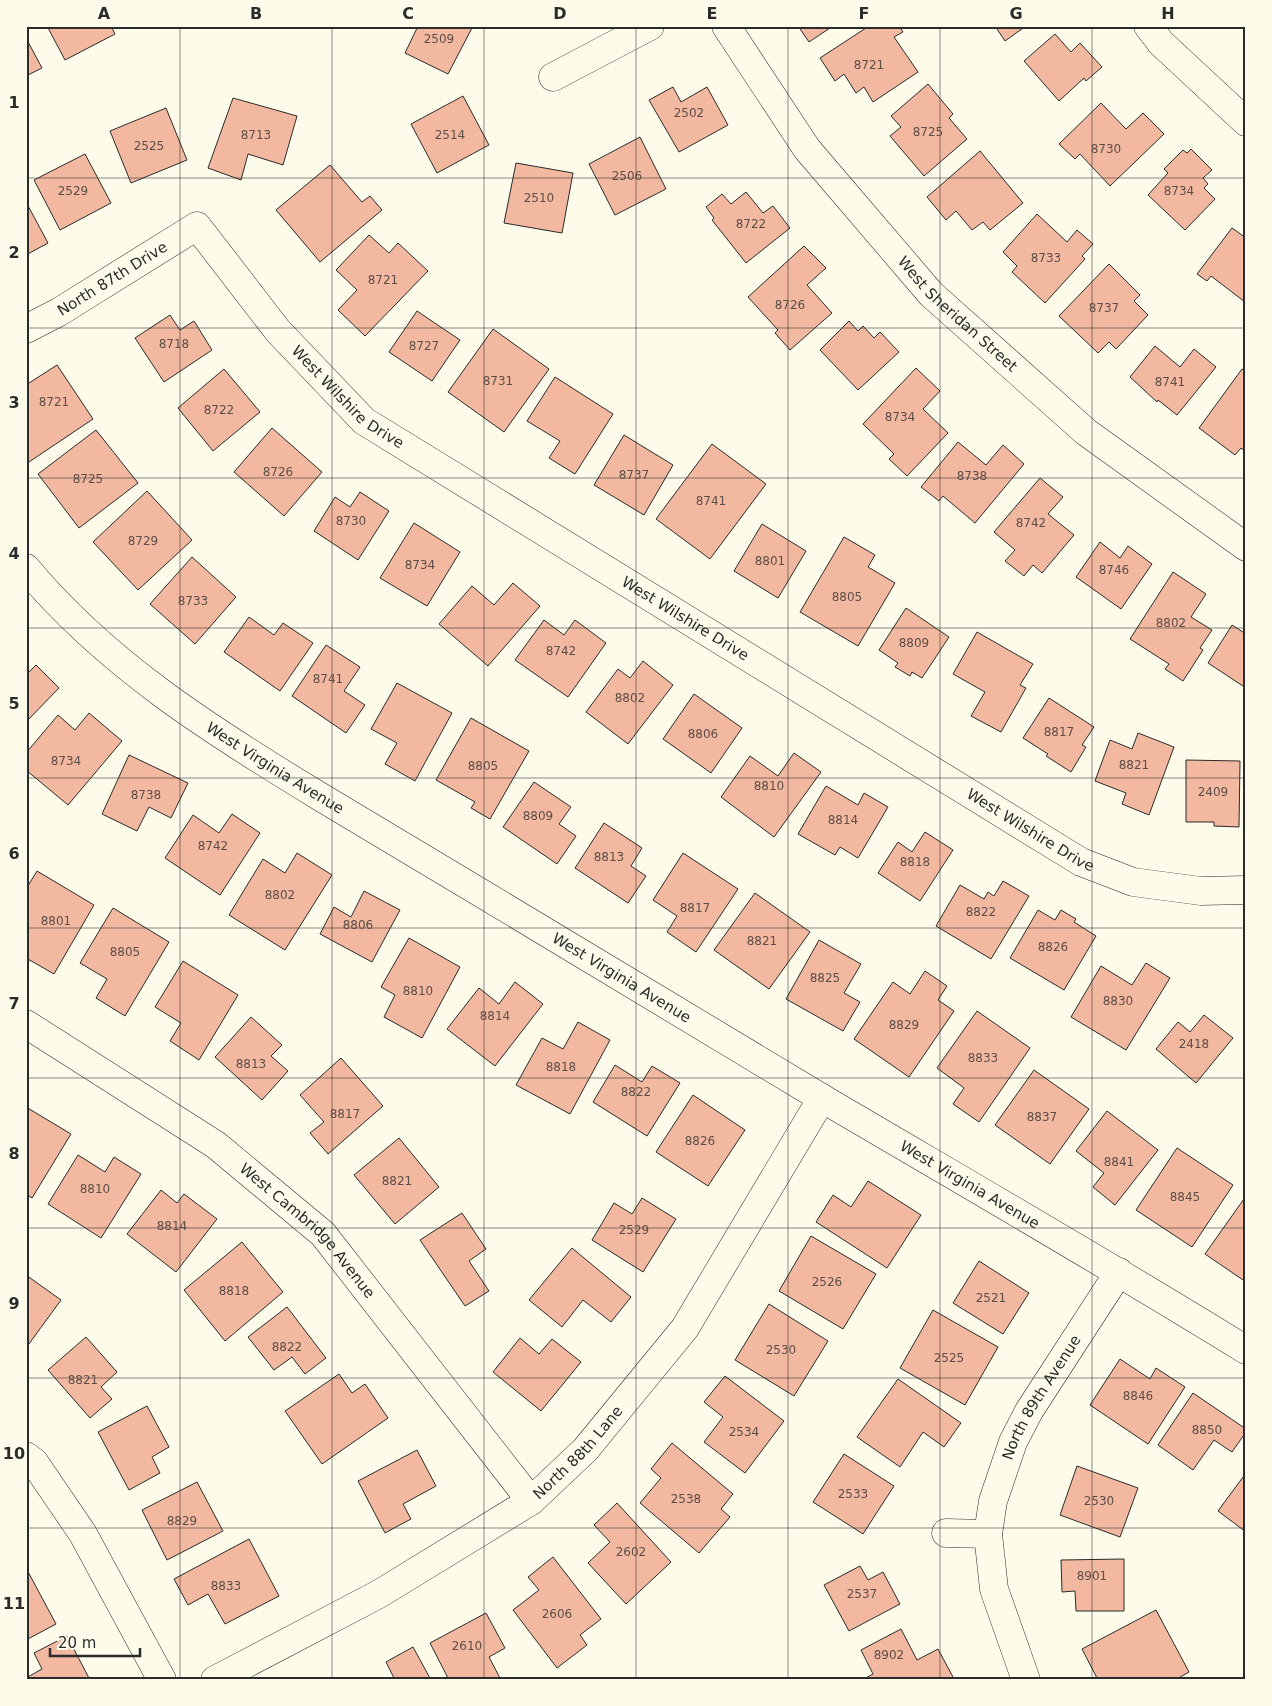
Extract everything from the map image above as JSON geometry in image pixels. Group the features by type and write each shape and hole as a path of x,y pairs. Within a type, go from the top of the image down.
{"street":[{"path":"553,78 650,26"},
{"name":"West Sheridan Street","path":"726,26 807,149 931,294 1086,432 1246,547"},
{"path":"1148,26 1161,44 1246,122"},
{"name":"North 87th Drive","path":"26,329 60,312 197,226"},
{"name":"West Wilshire Drive","path":"197,226 278,331 364,420 1081,862 1133,882 1201,891 1246,890"},
{"name":"West Virginia Avenue","path":"26,568 52,599 113,656 164,697 206,726 822,1098 1119,1272 1246,1350"},
{"name":"West Cambridge Avenue","path":"26,1024 216,1145 324,1234 531,1501"},
{"name":"North 88th Lane","path":"215,1680 379,1594 531,1501 585,1450 685,1328 822,1098"},
{"name":"North 89th Avenue","path":"988,1534 993,1501 1013,1442 1029,1411 1119,1272"},
{"path":"26,1456 34,1462 83,1534 162,1680"},
{"path":"946,1533 988,1534 994,1589 1026,1680"}],"building":[{"path":"47,26 111,26 115,34 65,60"},
{"path":"418,26 473,26 448,74 405,53"},
{"path":"798,26 833,26 809,42"},
{"path":"869,26 899,26 903,32 894,37 918,72 873,102 864,87 856,93 844,74 835,81 820,58"},
{"path":"995,26 1026,26 1005,41"},
{"path":"1055,34 1071,52 1080,43 1102,67 1086,81 1084,78 1059,101 1024,61"},
{"path":"26,38 42,68 26,76"},
{"path":"928,84 953,114 949,118 967,139 924,176 890,136 901,127 891,116"},
{"path":"673,87 681,102 707,87 728,125 679,152 649,100"},
{"path":"463,96 489,145 437,173 411,124"},
{"path":"233,98 297,116 283,165 248,154 241,180 208,168"},
{"path":"1101,103 1126,129 1143,113 1164,134 1110,186 1080,154 1075,159 1059,144"},
{"path":"166,108 187,160 131,183 110,131"},
{"path":"640,137 666,189 615,215 589,164"},
{"path":"1191,149 1212,170 1203,178 1208,184 1204,188 1215,199 1185,230 1148,195 1168,173 1164,169 1183,150 1187,153"},
{"path":"980,151 1023,203 990,230 983,222 972,230 956,211 946,220 927,197"},
{"path":"85,154 111,203 60,230 34,180"},
{"path":"516,163 573,173 562,233 504,223"},
{"path":"330,165 362,202 370,196 382,210 320,262 276,210"},
{"path":"746,192 763,213 773,206 790,228 746,263 712,220 714,218 706,207 722,194 731,204"},
{"path":"26,202 48,243 26,255"},
{"path":"1037,214 1067,242 1077,230 1093,244 1082,256 1085,259 1045,303 1012,272 1017,266 1003,252"},
{"path":"1232,228 1246,238 1245,302 1211,276 1207,281 1197,274"},
{"path":"369,235 389,253 398,243 428,271 365,336 338,310 357,290 336,270"},
{"path":"804,246 826,268 807,285 832,313 790,350 775,333 778,330 748,297"},
{"path":"1109,264 1140,295 1134,301 1148,315 1116,349 1109,342 1098,353 1059,316"},
{"path":"417,311 460,340 432,381 389,352"},
{"path":"170,315 180,330 194,321 212,350 164,382 135,338"},
{"path":"849,321 858,331 863,326 874,338 880,332 899,352 858,390 820,350"},
{"path":"493,329 549,369 504,432 448,392"},
{"path":"1155,346 1180,367 1194,349 1216,367 1177,415 1158,400 1157,402 1130,377"},
{"path":"57,365 93,419 26,464 26,385"},
{"path":"916,368 940,391 923,409 948,433 907,476 889,459 894,454 863,424"},
{"path":"224,369 260,412 213,451 178,408"},
{"path":"1242,369 1246,371 1246,452 1241,448 1235,455 1199,428"},
{"path":"555,377 613,414 575,474 549,458 560,441 527,421"},
{"path":"272,428 322,472 284,516 234,472"},
{"path":"96,430 138,483 79,528 38,474"},
{"path":"624,435 673,465 644,515 594,485"},
{"path":"958,442 986,465 1003,445 1024,464 975,523 943,496 939,501 921,487"},
{"path":"712,444 766,484 710,559 656,519"},
{"path":"1040,478 1063,497 1048,514 1074,535 1042,573 1033,565 1024,576 1005,561 1015,550 994,532"},
{"path":"147,491 192,540 138,590 93,542"},
{"path":"360,492 389,511 358,560 314,531 335,497 350,507"},
{"path":"414,523 460,552 427,606 380,578"},
{"path":"762,524 806,551 778,598 734,571"},
{"path":"844,537 875,555 868,567 895,583 858,646 800,612"},
{"path":"1100,542 1120,558 1128,546 1152,564 1121,609 1076,577"},
{"path":"192,557 236,597 195,644 150,604"},
{"path":"1173,572 1206,594 1191,617 1212,630 1200,648 1203,650 1183,681 1165,669 1169,664 1130,639"},
{"path":"513,583 540,606 488,666 439,624 472,586 494,605"},
{"path":"906,608 949,637 922,678 912,672 910,676 895,667 898,663 879,650"},
{"path":"249,617 274,635 283,623 313,643 280,691 224,652"},
{"path":"544,620 564,635 575,620 606,643 568,697 515,660"},
{"path":"1232,625 1246,634 1246,688 1208,663"},
{"path":"977,632 1033,664 1020,685 1026,688 1001,732 971,716 985,692 953,674"},
{"path":"326,645 360,667 344,691 365,705 346,733 292,696"},
{"path":"643,661 673,685 628,744 586,712 618,669 630,678"},
{"path":"36,665 59,688 26,722 26,675"},
{"path":"397,683 452,713 415,781 385,764 397,743 371,729"},
{"path":"694,694 742,728 711,773 663,739"},
{"path":"1049,698 1094,727 1082,745 1086,747 1071,772 1023,738"},
{"path":"89,713 122,741 68,805 26,770 26,753 58,715 75,730"},
{"path":"471,718 529,751 490,819 471,808 475,802 436,780"},
{"path":"1138,733 1174,747 1149,815 1122,804 1126,793 1095,781 1110,740 1132,749"},
{"path":"794,753 821,772 774,837 721,797 750,756 778,776"},
{"path":"129,755 188,783 171,818 149,807 137,831 102,814"},
{"path":"1186,760 1240,761 1239,827 1214,826 1214,822 1186,822"},
{"path":"534,782 571,807 559,824 576,836 557,864 503,827"},
{"path":"826,786 858,805 864,793 888,807 858,858 840,847 835,855 798,834"},
{"path":"232,814 260,833 220,895 165,858 193,815 219,833"},
{"path":"604,823 642,848 631,866 646,876 628,903 575,868"},
{"path":"925,832 953,850 920,901 878,873 898,842 912,852"},
{"path":"297,853 332,875 285,950 229,915 263,859 285,873"},
{"path":"683,853 738,889 696,952 667,932 677,916 653,900"},
{"path":"37,871 94,905 54,974 26,958 26,942 28,938 26,937 26,889"},
{"path":"1003,881 1029,896 991,959 936,926 960,885 984,899 988,892 994,896"},
{"path":"364,891 400,910 372,962 320,934 334,907 351,917"},
{"path":"755,893 810,932 769,989 714,950"},
{"path":"113,908 169,942 125,1016 96,998 107,979 80,963"},
{"path":"1038,910 1055,920 1061,910 1076,919 1074,922 1096,936 1064,990 1010,958"},
{"path":"409,938 460,967 422,1038 384,1017 395,995 381,987"},
{"path":"819,940 861,964 844,993 860,1002 843,1031 786,999"},
{"path":"183,961 238,995 199,1060 170,1041 181,1023 155,1007"},
{"path":"1146,963 1170,978 1126,1050 1071,1017 1101,966 1132,985"},
{"path":"925,971 947,986 938,1000 954,1011 909,1077 854,1039 893,982 910,994"},
{"path":"515,982 543,1004 495,1066 447,1029 479,988 499,1004"},
{"path":"977,1011 1030,1048 979,1122 953,1104 964,1088 937,1068"},
{"path":"1204,1015 1233,1038 1196,1083 1156,1049 1178,1022 1190,1032"},
{"path":"251,1017 282,1045 271,1056 288,1071 262,1100 215,1057"},
{"path":"578,1022 610,1040 570,1114 516,1085 542,1038 563,1049"},
{"path":"341,1058 383,1106 328,1154 310,1133 324,1122 300,1095"},
{"path":"615,1065 642,1082 652,1066 680,1083 647,1136 593,1102"},
{"path":"1034,1070 1089,1109 1050,1164 995,1125"},
{"path":"693,1095 745,1130 708,1186 656,1152"},
{"path":"26,1107 71,1134 32,1198 26,1194"},
{"path":"1107,1111 1158,1150 1115,1205 1093,1187 1104,1173 1076,1151"},
{"path":"399,1138 439,1187 395,1224 354,1175"},
{"path":"1177,1148 1233,1185 1192,1247 1136,1210"},
{"path":"78,1155 105,1172 114,1157 141,1174 101,1238 48,1204"},
{"path":"868,1181 921,1215 887,1268 816,1222 833,1195 851,1207"},
{"path":"161,1190 177,1203 184,1194 217,1219 176,1272 127,1234"},
{"path":"1246,1196 1246,1282 1205,1254"},
{"path":"642,1198 676,1219 643,1272 592,1240 614,1203 632,1214"},
{"path":"462,1213 486,1249 469,1261 489,1291 465,1306 420,1240"},
{"path":"811,1236 876,1274 843,1329 779,1291"},
{"path":"242,1242 283,1292 225,1341 184,1290"},
{"path":"572,1248 631,1297 611,1322 583,1300 562,1327 529,1300"},
{"path":"979,1261 1029,1293 1003,1334 953,1303"},
{"path":"26,1275 61,1300 26,1348"},
{"path":"769,1304 828,1341 794,1396 735,1360"},
{"path":"287,1307 326,1358 305,1374 292,1357 274,1370 248,1337"},
{"path":"933,1310 998,1347 965,1405 900,1368"},
{"path":"86,1337 117,1372 101,1387 112,1399 90,1418 48,1370"},
{"path":"520,1338 539,1354 552,1339 581,1362 541,1411 493,1372"},
{"path":"1120,1359 1150,1379 1156,1368 1185,1387 1148,1444 1090,1405"},
{"path":"339,1374 352,1393 365,1384 388,1418 322,1464 285,1411"},
{"path":"725,1376 784,1421 745,1473 704,1442 723,1417 704,1402"},
{"path":"898,1379 961,1423 944,1447 923,1432 900,1467 857,1437"},
{"path":"1193,1393 1246,1429 1246,1432 1232,1452 1214,1440 1193,1470 1158,1445"},
{"path":"147,1406 169,1447 152,1457 160,1473 129,1490 98,1432"},
{"path":"672,1443 733,1494 721,1509 730,1517 699,1553 640,1503 661,1478 651,1469"},
{"path":"417,1450 436,1486 403,1504 411,1519 385,1533 358,1481"},
{"path":"844,1454 894,1486 863,1534 813,1502"},
{"path":"1077,1466 1138,1488 1120,1537 1060,1515"},
{"path":"1246,1473 1246,1532 1218,1511"},
{"path":"197,1482 223,1531 167,1560 142,1510"},
{"path":"617,1503 671,1562 626,1604 588,1563 610,1542 594,1525"},
{"path":"249,1539 279,1596 225,1624 208,1594 188,1605 174,1579"},
{"path":"553,1557 601,1619 580,1635 587,1645 557,1668 513,1610 539,1590 528,1577"},
{"path":"1124,1559 1124,1611 1076,1611 1075,1591 1062,1592 1061,1560"},
{"path":"860,1566 868,1580 883,1572 900,1604 849,1631 824,1585"},
{"path":"26,1568 56,1624 26,1640"},
{"path":"1156,1610 1189,1672 1175,1680 1098,1680 1082,1649"},
{"path":"486,1613 505,1648 489,1657 501,1680 449,1680 430,1643"},
{"path":"901,1629 917,1660 938,1649 953,1677 949,1680 862,1680 873,1674 861,1650"},
{"path":"67,1636 90,1680 26,1680 26,1678 42,1669 34,1653"},
{"path":"413,1647 431,1680 395,1680 386,1662"}]}
